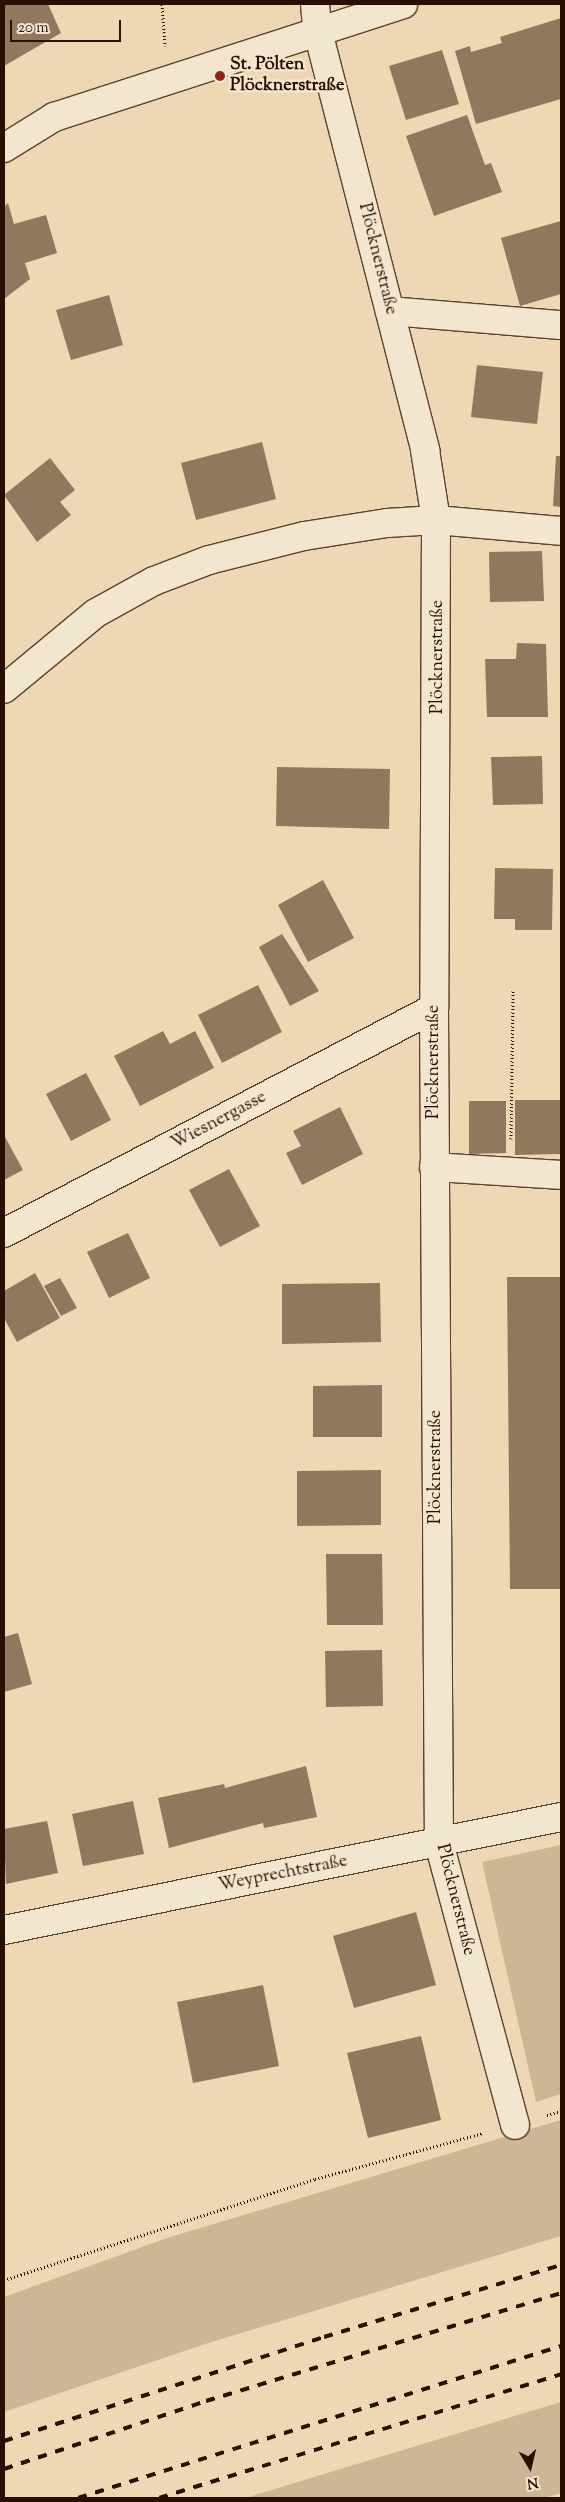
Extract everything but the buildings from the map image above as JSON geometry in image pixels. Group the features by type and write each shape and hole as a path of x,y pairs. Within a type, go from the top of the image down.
{"street":[{"path":"4,148 54,117 168,80 316,16 402,4"},
{"name":"Plöcknerstraße","path":"316,16 425,450 436,520 434,1167 439,1843 514,2124"},
{"path":"390,311 561,325"},
{"path":"4,689 96,613 163,577 209,560 304,536 436,520 561,531"},
{"name":"Wiesnergasse","path":"4,1233 434,1008"},
{"path":"434,1167 561,1175"},
{"name":"Weyprechtstraße","path":"4,1930 561,1817"}],"path":[{"path":"162,4 168,80"},
{"path":"511,1172 513,989"},
{"path":"4,2280 316,2179 561,2111"}],"shaded area":[{"path":"561,1845 561,2094 536,2102 482,1862"},
{"path":"561,2120 561,2236 205,2344 4,2412 4,2297 167,2238"},
{"path":"561,2402 561,2493 545,2498 245,2498"}],"railway":[{"path":"4,2441 324,2337 561,2265"},
{"path":"4,2469 206,2401 561,2293"},
{"path":"78,2498 561,2346"},
{"path":"159,2498 561,2374"}],"place":[{"name":"St. Pölten Plöcknerstraße","path":"220,76"}]}
